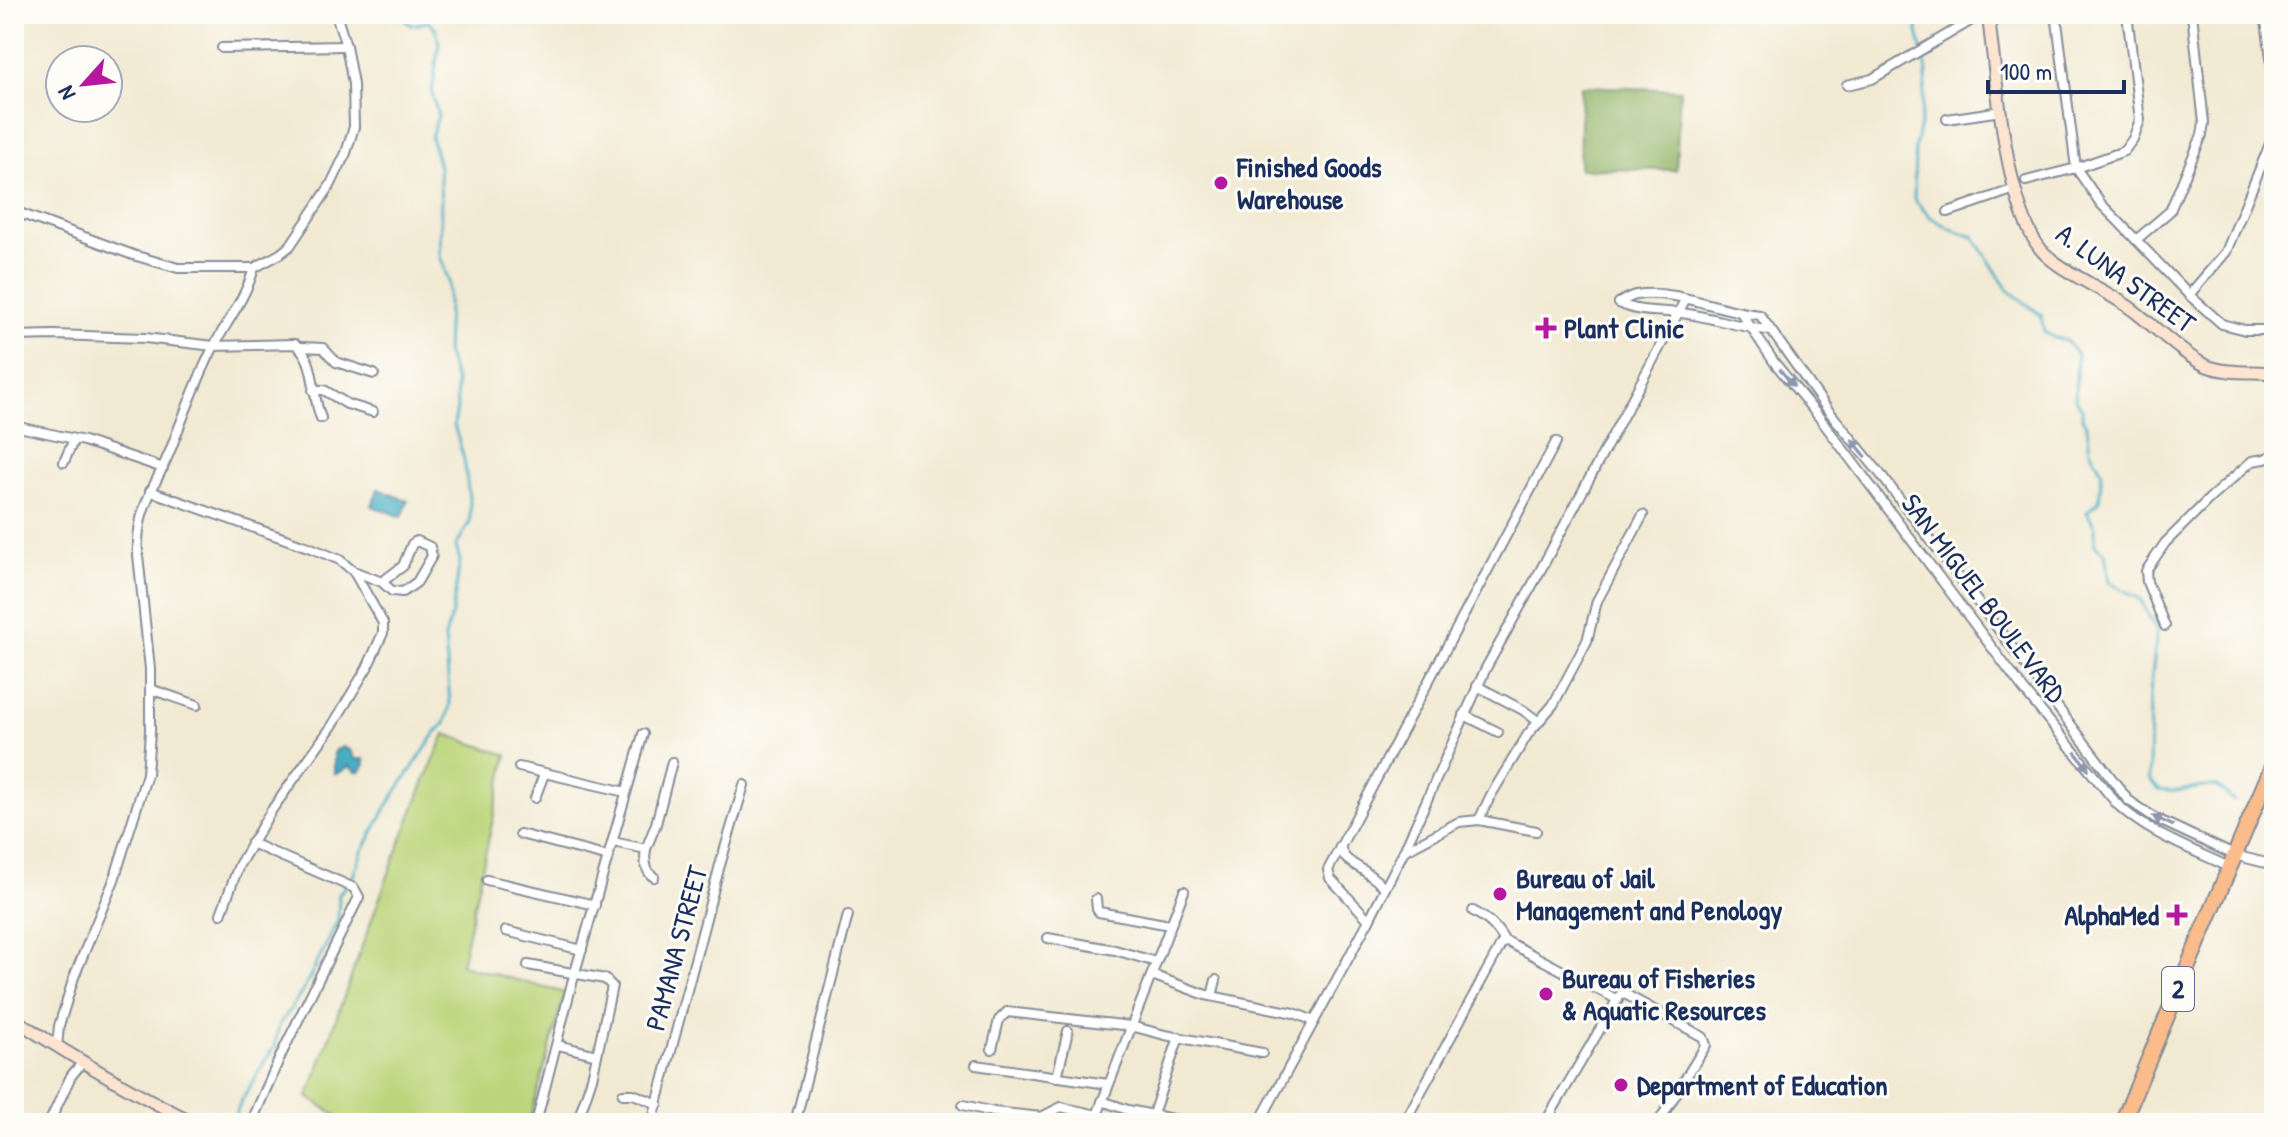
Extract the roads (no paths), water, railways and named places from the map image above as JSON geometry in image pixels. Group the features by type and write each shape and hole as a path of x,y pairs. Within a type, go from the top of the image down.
{"highway":[{"name":"2","path":"2122,1123 2274,762"}],"street":[{"path":"14,211 133,255 178,268 254,268 290,246 330,186 354,127 353,84 336,14"},
{"path":"1847,85 1872,79 1985,14"},
{"name":"A. LUNA STREET","path":"1985,14 2015,189 2036,243 2046,255 2074,276 2127,306 2208,366 2274,373"},
{"path":"2056,14 2076,168 2101,204 2189,295 2222,324 2245,330 2273,328"},
{"path":"2026,181 2124,151 2140,120 2127,14"},
{"path":"2136,240 2170,211 2202,135 2204,123 2192,14"},
{"path":"2265,14 2274,80"},
{"path":"222,48 346,46"},
{"path":"1947,119 2001,111"},
{"path":"2189,295 2226,252 2274,134"},
{"path":"1948,212 2015,189"},
{"path":"57,1047 59,1026 74,977 114,880 147,774 150,689 137,539 140,515 214,346 250,285 254,268"},
{"path":"1742,314 1671,296 1636,295 1619,303 1632,309 1678,313 1769,330"},
{"path":"1259,1123 1404,851 1477,686 1685,300"},
{"name":"SAN MIGUEL BOULEVARD","path":"1742,314 1760,315 1828,410 1882,476 2128,800 2231,861"},
{"name":"SAN MIGUEL BOULEVARD","path":"1742,314 1774,362 1819,417 2023,689 2117,804 2165,838 2231,861"},
{"path":"14,336 145,338 214,346 295,344 323,348 336,362 374,374"},
{"path":"301,347 310,366 321,418"},
{"path":"313,390 324,390 347,404 373,412"},
{"path":"14,426 74,439 163,468"},
{"path":"64,462 74,439"},
{"path":"1369,920 1330,878 1328,870 1556,442"},
{"path":"2165,626 2147,582 2146,571 2165,543 2210,498 2252,461 2274,454"},
{"path":"1869,484 1882,476"},
{"path":"150,491 340,560 354,572 383,623 383,633 367,668 332,726 251,843 235,874 221,914"},
{"path":"1479,820 1528,734 1553,705 1587,641 1597,601 1643,515"},
{"path":"354,572 382,582 392,591 403,592 417,582 432,556 430,547 417,541 412,544 403,566 382,582"},
{"path":"2023,689 2035,677"},
{"path":"1477,686 1539,722"},
{"path":"150,689 197,705"},
{"path":"1464,715 1498,732"},
{"path":"2061,734 2071,725"},
{"path":"536,1123 643,734"},
{"path":"654,877 647,870 645,855 672,762"},
{"path":"519,767 626,792"},
{"path":"535,798 544,774"},
{"name":"PAMANA STREET","path":"652,1123 744,785"},
{"path":"1404,851 1459,822 1479,820 1536,831"},
{"path":"520,834 609,857"},
{"path":"613,842 646,849"},
{"path":"251,843 354,888 359,897 251,1123"},
{"path":"1340,846 1342,855 1348,861 1385,887"},
{"path":"2231,861 2274,865"},
{"path":"487,880 595,905"},
{"path":"963,1105 1041,1117 1061,1107 1096,1119 1184,891"},
{"path":"1096,899 1099,912 1170,925"},
{"path":"1473,911 1487,919 1505,942 1618,1000"},
{"path":"795,1123 848,915"},
{"path":"506,931 582,950"},
{"path":"1048,938 1115,950 1156,962"},
{"path":"1404,1123 1505,942"},
{"path":"528,965 605,979 612,986 597,1055 577,1123"},
{"path":"1152,975 1212,996 1294,1013 1314,1021"},
{"path":"1212,996 1216,980"},
{"path":"1545,1123 1620,995 1628,994 1706,1041 1658,1123"},
{"path":"992,1049 999,1020 1007,1012 1131,1026 1262,1053"},
{"path":"14,1019 82,1063 195,1123"},
{"path":"1057,1077 1068,1031"},
{"path":"1153,1114 1179,1037"},
{"path":"558,1045 597,1055"},
{"path":"49,1123 71,1076 82,1063"},
{"path":"976,1065 1108,1084"},
{"path":"623,1094 633,1094 658,1104"},
{"path":"1102,1101 1128,1110 1193,1123"}],"water":[{"path":"378,489 408,501 402,517 372,506"},
{"path":"343,747 351,751 355,759 364,759 365,764 360,772 349,766 334,773 334,754"}],"waterway":[{"path":"232,1123 240,1103 274,1047 279,1026 304,989 329,939 338,919 339,894 353,876 361,854 387,806 437,731 445,724 450,705 445,637 460,561 456,546 470,522 470,505 464,459 454,425 456,382 446,352 449,282 440,256 439,167 431,137 438,116 432,93 439,43 436,29 428,22 411,25 397,14"},
{"path":"1914,14 1927,71 1915,147 1914,199 1929,216 1949,228 1974,237 2008,290 2041,315 2044,331 2054,338 2066,340 2077,355 2075,398 2087,426 2090,450 2102,472 2099,501 2087,512 2095,527 2095,545 2105,553 2109,582 2140,599 2157,631 2150,694 2149,779 2159,790 2167,791 2216,786 2234,801"}],"place":[{"name":"Finished Goods Warehouse","path":"1221,183"},
{"name":"Plant Clinic","path":"1546,328"},
{"name":"Bureau of Jail Management and Penology","path":"1500,894"},
{"name":"AlphaMed","path":"2177,915"},
{"name":"Bureau of Fisheries & Aquatic Resources","path":"1546,994"},
{"name":"Department of Education","path":"1621,1085"}]}
